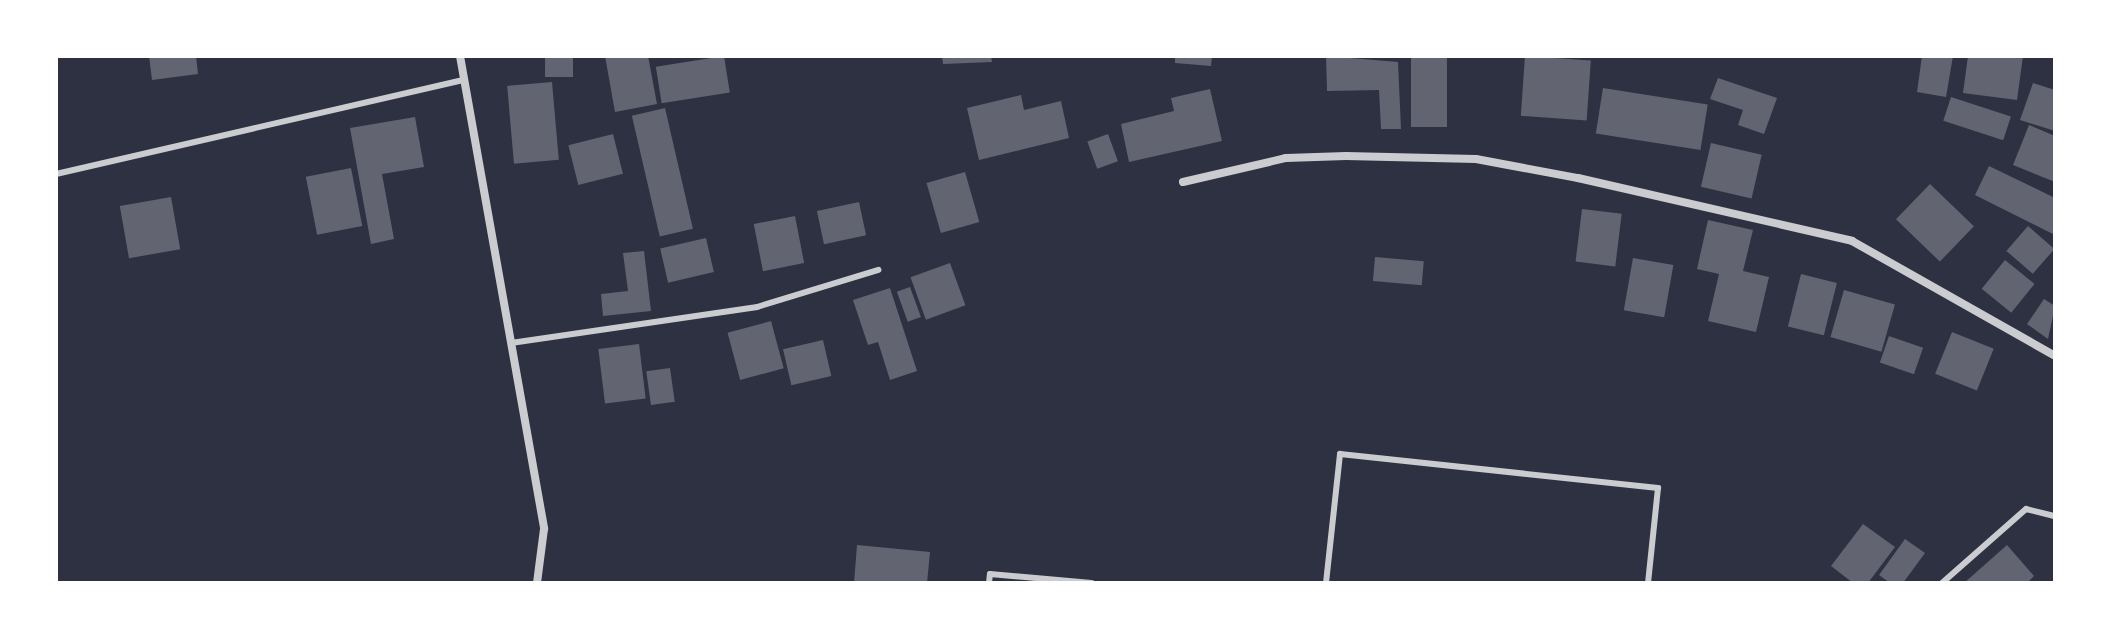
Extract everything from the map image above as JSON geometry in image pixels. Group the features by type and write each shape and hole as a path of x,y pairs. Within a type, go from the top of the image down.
{"street":[{"path":"460,56 544,529 537,583"},
{"path":"1183,182 1286,158 1346,156 1476,159 1578,178 1852,241 2055,356"}],"lane":[{"path":"56,174 464,80"},
{"path":"511,343 745,309 878,270"},
{"path":"1326,583 1340,454 1658,488 1648,583"},
{"path":"1942,583 2026,509 2055,516"},
{"path":"989,583 990,574 1092,583"}],"building":[{"path":"149,56 196,56 198,74 152,80"},
{"path":"545,56 573,56 573,77 545,77"},
{"path":"605,56 648,56 657,104 615,112"},
{"path":"724,56 730,93 662,103 656,67"},
{"path":"942,56 991,56 992,62 943,64"},
{"path":"1175,56 1212,56 1211,66 1175,63"},
{"path":"1326,56 1398,62 1401,129 1381,129 1379,90 1327,91"},
{"path":"1411,56 1447,56 1447,127 1411,127"},
{"path":"1525,56 1591,61 1587,120 1521,116"},
{"path":"1922,56 1953,56 1946,97 1917,92"},
{"path":"1968,56 2023,56 2017,100 1963,93"},
{"path":"1718,78 1777,98 1764,134 1738,125 1743,110 1710,99"},
{"path":"552,82 559,160 514,164 507,86"},
{"path":"2033,83 2055,90 2055,131 2020,120"},
{"path":"1603,88 1708,105 1700,150 1596,133"},
{"path":"1210,89 1222,141 1129,162 1121,124 1174,111 1171,98"},
{"path":"1021,95 1024,110 1061,101 1069,138 979,160 967,108"},
{"path":"1951,97 2011,116 2003,140 1943,121"},
{"path":"665,108 693,229 660,236 632,116"},
{"path":"415,117 424,167 382,174 394,239 371,244 350,128"},
{"path":"2029,125 2055,136 2055,182 2013,165"},
{"path":"613,134 623,174 578,185 568,145"},
{"path":"1108,134 1118,161 1097,169 1087,142"},
{"path":"1711,143 1762,155 1752,199 1701,187"},
{"path":"1989,166 2055,198 2053,234 1975,195"},
{"path":"351,168 362,226 317,235 306,177"},
{"path":"965,172 979,222 941,233 927,183"},
{"path":"1930,184 1974,226 1940,262 1896,219"},
{"path":"171,197 180,249 129,258 120,206"},
{"path":"859,202 866,235 824,244 817,211"},
{"path":"1582,209 1622,214 1615,266 1576,262"},
{"path":"795,216 804,263 763,271 754,224"},
{"path":"1708,220 1753,230 1743,271 1769,277 1756,332 1708,321 1719,274 1697,269"},
{"path":"2028,226 2054,249 2033,274 2006,251"},
{"path":"706,238 714,272 668,283 660,249"},
{"path":"644,251 651,311 603,316 601,294 628,291 623,253"},
{"path":"1375,257 1424,261 1422,285 1373,281"},
{"path":"1633,258 1673,265 1664,317 1624,310"},
{"path":"2005,260 2035,284 2011,313 1982,289"},
{"path":"950,263 965,305 926,320 911,277"},
{"path":"1801,274 1837,283 1824,335 1788,326"},
{"path":"910,287 921,317 908,322 897,292"},
{"path":"890,288 917,371 890,380 878,342 868,345 853,300"},
{"path":"1844,290 1895,305 1881,352 1830,337"},
{"path":"2044,299 2055,306 2048,339 2027,324"},
{"path":"771,321 784,368 740,380 728,333"},
{"path":"1952,332 1994,349 1977,391 1935,374"},
{"path":"1889,336 1923,348 1914,374 1880,362"},
{"path":"823,340 831,376 791,385 783,349"},
{"path":"639,344 646,399 605,404 598,349"},
{"path":"670,368 675,402 651,405 646,371"},
{"path":"1863,524 1895,547 1868,583 1853,583 1831,566"},
{"path":"1905,539 1925,553 1903,583 1890,583 1879,575"},
{"path":"857,545 930,552 927,583 854,583"},
{"path":"2007,545 2034,576 2027,583 1964,583"}]}
